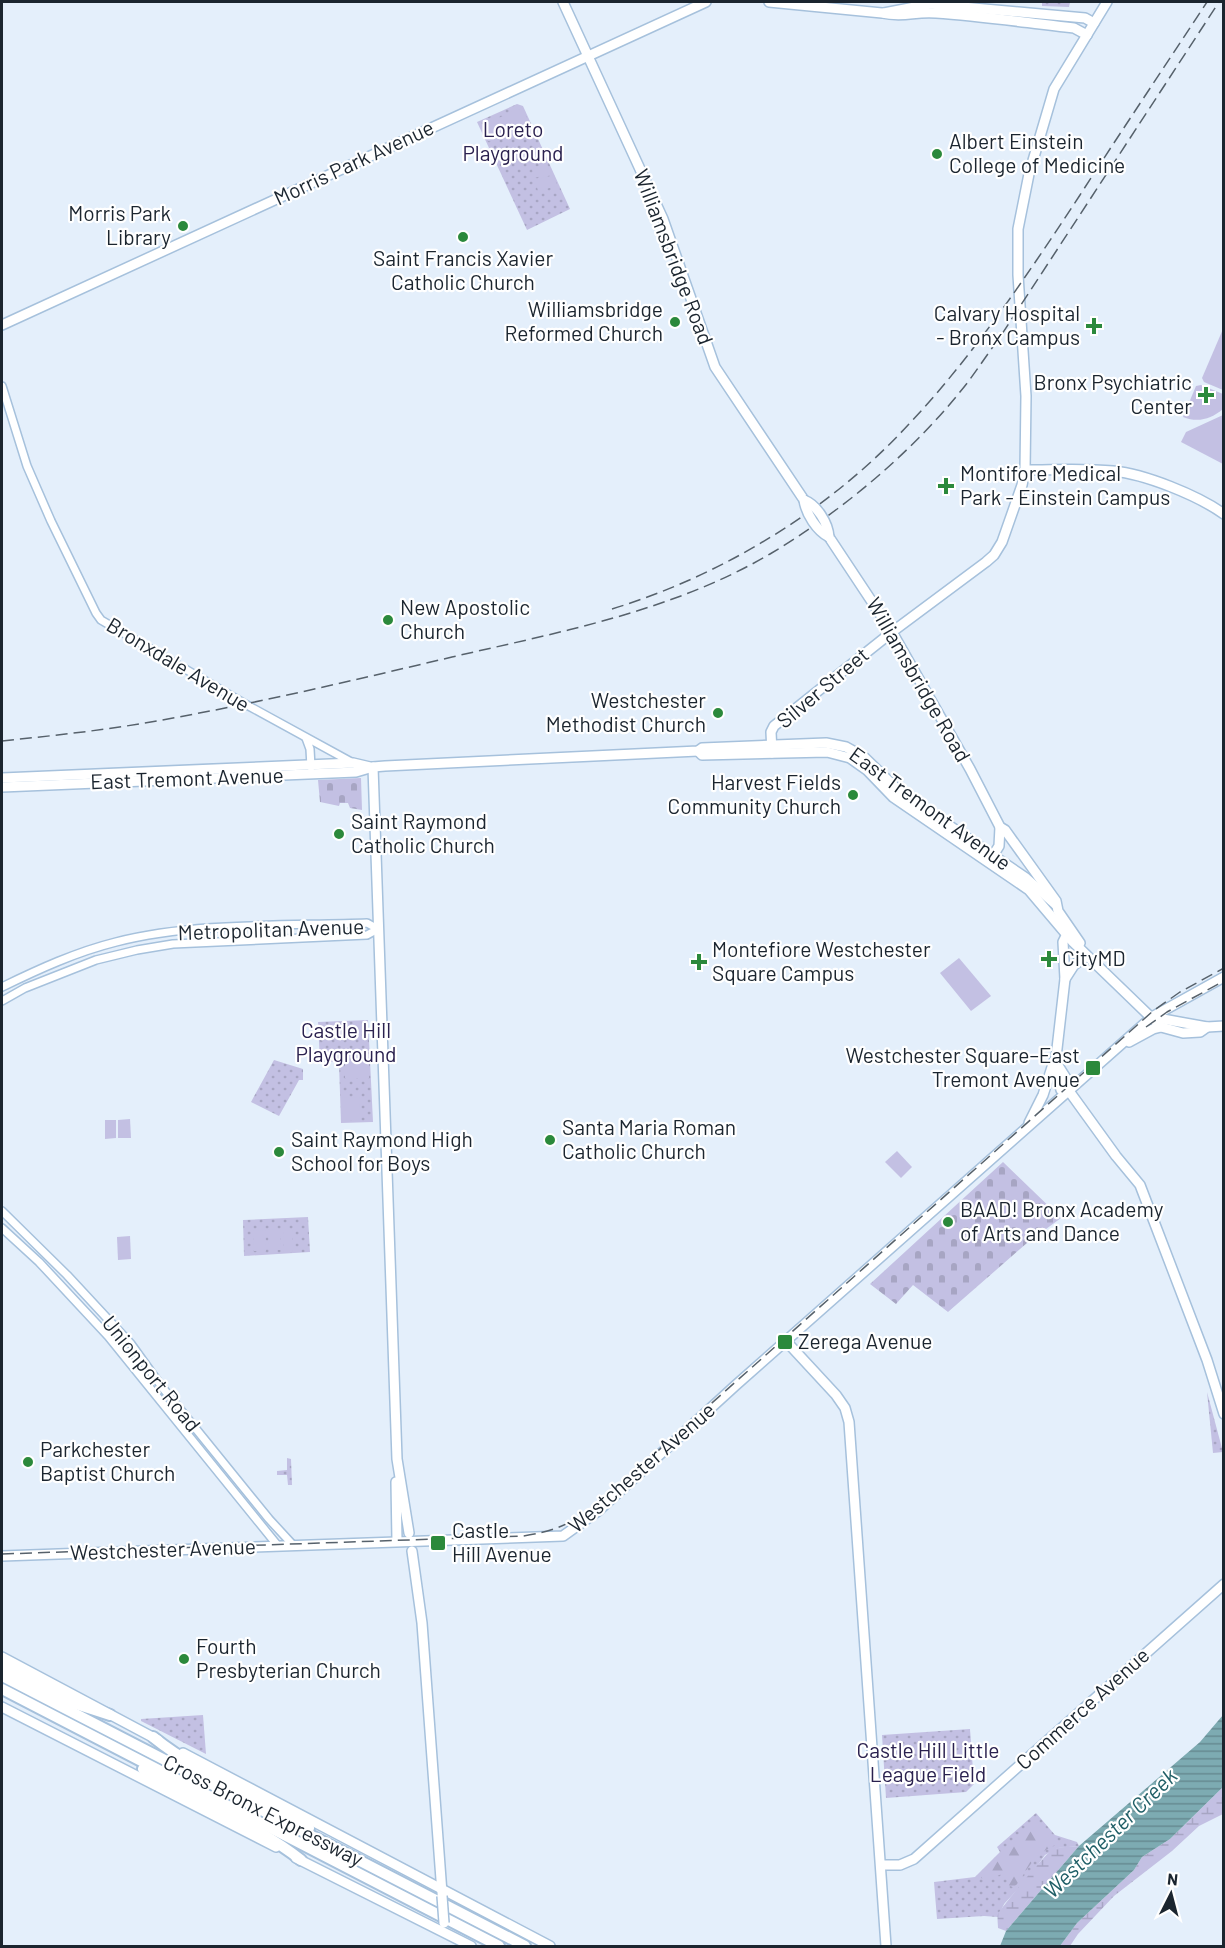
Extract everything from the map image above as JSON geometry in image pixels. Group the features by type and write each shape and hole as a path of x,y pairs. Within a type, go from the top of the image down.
{"highway":[{"path":"2,1666 73,1703 111,1715"},
{"name":"Cross Bronx Expressway","path":"2,1676 525,1947"},
{"name":"Cross Bronx Expressway","path":"2,1689 499,1947"},
{"path":"2,1697 70,1725"},
{"path":"153,1737 182,1759 283,1812 372,1868"},
{"path":"106,1743 160,1780 268,1837 301,1860"}],"main road":[{"name":"Williamsbridge Road","path":"563,2 663,219 715,366 804,500 812,503 828,528 829,537 892,632 959,749 1000,827 1005,830 1027,860 1056,901 1056,905"},
{"name":"Morris Park Avenue","path":"2,325 706,2"},
{"path":"769,2 882,13 897,17 928,12 980,17 1074,28 1087,35"},
{"name":"Silver Street","path":"772,749 771,732 774,726 892,632 994,555 1002,542 1019,495 1025,470 1026,396 1018,275 1018,229 1029,174 1054,89 1107,2"},
{"path":"882,13 930,4 1085,18 1094,23"},
{"path":"1025,470 1103,470 1130,474 1154,481 1224,514"},
{"name":"East Tremont Avenue","path":"2,787 16,782 311,770 356,772 373,767 698,752 702,755 772,749 826,752 850,758 859,763 893,797 1035,884 1056,905 1068,931"},
{"name":"East Tremont Avenue","path":"311,770 353,763 373,767"},
{"path":"373,767 398,1540"},
{"name":"East Tremont Avenue","path":"2,778 16,782"},
{"path":"991,859 999,846 1000,827"},
{"name":"East Tremont Avenue","path":"991,859 1038,898 1068,931"},
{"path":"1069,1091 1061,1090 1055,1059 1065,979 1063,942 1068,931 1087,956 1152,1017 1207,1027 1224,1026"},
{"path":"1065,979 1074,965 1087,956"},
{"name":"Westchester Avenue","path":"2,1556 398,1540 563,1536 598,1511 1152,1017 1224,977"},
{"path":"1152,1017 1161,1028 1183,1033 1200,1032 1207,1027"},
{"name":"Westchester Avenue","path":"1114,1051 1153,1029 1161,1028"},
{"path":"1055,1059 1069,1083 1069,1091 1140,1185 1207,1360 1224,1414"},
{"path":"1027,1127 1043,1095 1055,1059"},
{"path":"1066,1079 1083,1078"},
{"path":"786,1341 836,1395 846,1408 849,1422 886,1947"},
{"path":"397,1459 409,1533"},
{"path":"412,1551 422,1623 446,1947"},
{"name":"Commerce Avenue","path":"881,1865 900,1865 914,1859 1224,1584"},
{"path":"2,1657 442,1893 550,1947"},
{"path":"2,1707 301,1860 444,1928 471,1947"}],"street":[{"name":"Bronxdale Avenue","path":"2,386 27,466 56,531 101,620 247,705 353,763"},
{"path":"306,738 310,748 311,770"},
{"name":"Metropolitan Avenue","path":"2,987 62,959 92,949 117,942 170,933 212,928 368,923 378,929"},
{"name":"Metropolitan Avenue","path":"2,1001 24,989 96,960 171,944 367,935 378,929"},
{"path":"170,933 171,944"},
{"path":"19,979 24,989"},
{"name":"Unionport Road","path":"2,1211 131,1344 162,1387 269,1519 293,1545"},
{"name":"Unionport Road","path":"2,1228 39,1262 120,1350 278,1545"},
{"path":"18,1243 27,1235"}],"green space":[{"path":"1042,2 1070,2 1069,7 1042,6"},
{"name":"Loreto Playground","path":"517,104 523,106 570,209 527,230 477,122"},
{"path":"518,109 523,110 528,120 526,127 494,142 488,141 483,125"},
{"path":"547,164 550,174 534,178 532,168"},
{"path":"554,175 557,186 538,191 535,180"},
{"path":"1223,329 1223,390 1204,382 1202,378"},
{"path":"1201,385 1223,394 1223,409 1204,419 1194,420 1183,417 1196,386"},
{"path":"1223,415 1223,464 1181,442 1186,432"},
{"path":"361,778 362,810 350,808 348,803 340,803 339,806 320,802 318,780"},
{"path":"959,958 991,996 971,1011 940,973"},
{"name":"Castle Hill Playground","path":"368,1020 373,1122 341,1123 339,1064 320,1062 318,1022"},
{"path":"274,1060 303,1069 303,1080 299,1080 279,1116 251,1102"},
{"path":"345,1064 369,1064 369,1078 345,1078"},
{"path":"359,1097 360,1120 343,1121 342,1098"},
{"path":"130,1119 131,1138 118,1138 118,1120"},
{"path":"105,1120 116,1120 116,1138 105,1139"},
{"path":"897,1151 912,1167 901,1178 885,1162"},
{"path":"1003,1162 1061,1218 1027,1243 948,1312 913,1285 896,1304 870,1284"},
{"path":"308,1217 310,1252 244,1256 243,1220"},
{"path":"280,1229 281,1250 269,1250 268,1230"},
{"path":"265,1230 266,1251 254,1251 253,1231"},
{"path":"283,1230 292,1230 293,1252 284,1252"},
{"path":"130,1236 131,1259 118,1260 117,1237"},
{"path":"1207,1392 1223,1452 1213,1453"},
{"path":"287,1458 291,1459 292,1485 288,1485 287,1475 277,1475 277,1471 287,1470"},
{"path":"203,1715 206,1754 141,1721 141,1719"},
{"name":"Castle Hill Little League Field","path":"970,1729 974,1784 966,1792 886,1798 882,1735"},
{"path":"1223,1787 1223,1814 1199,1826 1172,1851 1114,1896 1078,1934 1070,1946 1060,1946 1077,1923 1134,1870 1142,1857 1170,1839"},
{"path":"1036,1813 1055,1835 1077,1842 1079,1846 1058,1848 1045,1855 1029,1877 1004,1904 998,1917 937,1919 934,1882 975,1877 1000,1852 997,1847"},
{"path":"1034,1823 1057,1840 1055,1845 1035,1860 1013,1887 1007,1885 1004,1873 988,1880 981,1878 982,1873 1004,1855 1011,1843"},
{"path":"1079,1846 1006,1931 998,1928 998,1914 1048,1853 1058,1848"}],"water":[{"name":"Westchester Creek","path":"1223,1715 1223,1787 1170,1839 1142,1857 1134,1870 1077,1923 1060,1946 1000,1946 1006,1931 1079,1846 1200,1742"}],"railway":[{"path":"612,609 694,578 772,536 845,484 909,424 956,370 1020,284 1207,2"},
{"path":"2,741 109,729 208,711 313,689 615,618 695,591 733,574 798,537 851,498 902,455 968,382 1000,337 1219,2"},
{"path":"2,1554 523,1536 544,1532 571,1522 597,1505 1153,1011 1180,992 1224,968"},
{"path":"1146,1027 1167,1012 1224,981"}],"place":[{"name":"Albert Einstein College of Medicine","path":"937,154"},
{"name":"Morris Park Library","path":"183,226"},
{"name":"Saint Francis Xavier Catholic Church","path":"463,237"},
{"name":"Williamsbridge Reformed Church","path":"675,322"},
{"name":"Calvary Hospital - Bronx Campus","path":"1094,326"},
{"name":"Bronx Psychiatric Center","path":"1206,395"},
{"name":"Montifore Medical Park - Einstein Campus","path":"946,486"},
{"name":"New Apostolic Church","path":"388,620"},
{"name":"Westchester Methodist Church","path":"718,713"},
{"name":"Harvest Fields Community Church","path":"853,795"},
{"name":"Saint Raymond Catholic Church","path":"339,834"},
{"name":"CityMD","path":"1049,959"},
{"name":"Montefiore Westchester Square Campus","path":"699,962"},
{"name":"Westchester Square–East Tremont Avenue","path":"1093,1068"},
{"name":"Santa Maria Roman Catholic Church","path":"550,1140"},
{"name":"Saint Raymond High School for Boys","path":"279,1152"},
{"name":"BAAD! Bronx Academy of Arts and Dance","path":"948,1222"},
{"name":"Zerega Avenue","path":"785,1342"},
{"name":"Parkchester Baptist Church","path":"28,1462"},
{"name":"Castle Hill Avenue","path":"438,1543"},
{"name":"Fourth Presbyterian Church","path":"184,1659"}]}
